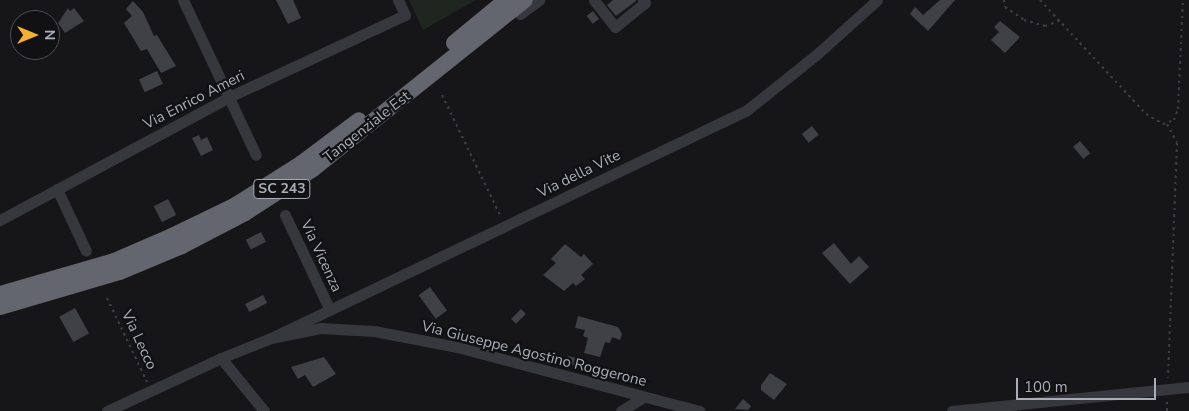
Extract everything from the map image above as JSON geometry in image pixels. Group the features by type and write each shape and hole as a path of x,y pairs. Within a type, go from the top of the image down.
{"highway":[{"name":"Tangenziale Est","path":"0,307 120,272 182,246 245,213 313,169 462,43 506,0"},
{"name":"Tangenziale Est","path":"0,294 114,261 234,206 333,140 462,43 524,0"}],"street":[{"path":"183,0 256,155"},
{"name":"Via Enrico Ameri","path":"0,220 229,97 405,15 398,0"},
{"path":"462,43 478,13 494,0"},
{"path":"462,43 489,39 539,0"},
{"path":"594,0 615,27 645,3 643,0"},
{"name":"Via della Vite","path":"271,338 747,110 816,55 877,0"},
{"path":"57,189 86,251"},
{"name":"Via Vicenza","path":"285,215 330,310"},
{"name":"Via Giuseppe Agostino Roggerone","path":"107,411 221,358 271,338 320,328 374,331 457,347 700,411"},
{"path":"221,358 264,411"},
{"path":"952,411 1189,387"},
{"path":"621,411 643,397"}],"path":[{"path":"1004,0 1005,7 1024,20 1044,26 1060,21"},
{"path":"1040,0 1146,114 1158,123 1166,124 1174,120 1178,109 1183,0"},
{"path":"442,95 506,226"},
{"path":"1166,124 1177,142 1168,390"},
{"name":"Via Lecco","path":"107,298 151,390"}],"shaded area":[{"path":"409,0 476,0 423,30"}],"building":[{"path":"276,0 293,0 301,18 288,24"},
{"path":"613,0 636,1 616,16 607,5"},
{"path":"940,0 955,0 928,31 910,14 915,7 923,15"},
{"path":"133,1 143,12 154,36 157,35 176,66 161,73 147,49 141,51 124,23 132,16 126,9"},
{"path":"68,8 70,11 74,8 84,21 65,33 60,26 60,20"},
{"path":"593,11 599,19 593,24 587,16"},
{"path":"1000,21 1020,37 1005,53 991,40 999,32 994,27"},
{"path":"157,71 163,84 145,92 139,79"},
{"path":"812,126 819,135 809,143 802,134"},
{"path":"199,135 201,140 207,137 213,150 201,156 192,138"},
{"path":"1080,141 1090,153 1083,159 1073,147"},
{"path":"168,199 176,215 162,222 154,206"},
{"path":"261,232 266,242 251,250 246,240"},
{"path":"834,243 851,264 859,256 869,267 850,284 822,253"},
{"path":"565,244 581,257 584,254 593,264 581,275 585,279 576,286 573,283 564,291 543,275 556,263 551,259"},
{"path":"430,287 447,310 436,319 419,295"},
{"path":"263,295 267,303 249,312 245,304"},
{"path":"75,308 89,333 73,342 59,317"},
{"path":"521,309 526,314 516,324 511,319"},
{"path":"578,316 618,327 622,334 620,340 612,337 610,343 605,342 600,357 584,353 588,338 583,336 585,330 575,328"},
{"path":"568,356 581,359 579,367 566,364"},
{"path":"324,357 336,374 313,387 305,375 298,379 291,367"},
{"path":"599,367 611,370 609,378 597,375"},
{"path":"770,373 787,384 774,400 761,390 761,385"},
{"path":"743,399 751,406 748,410 735,409"}]}
